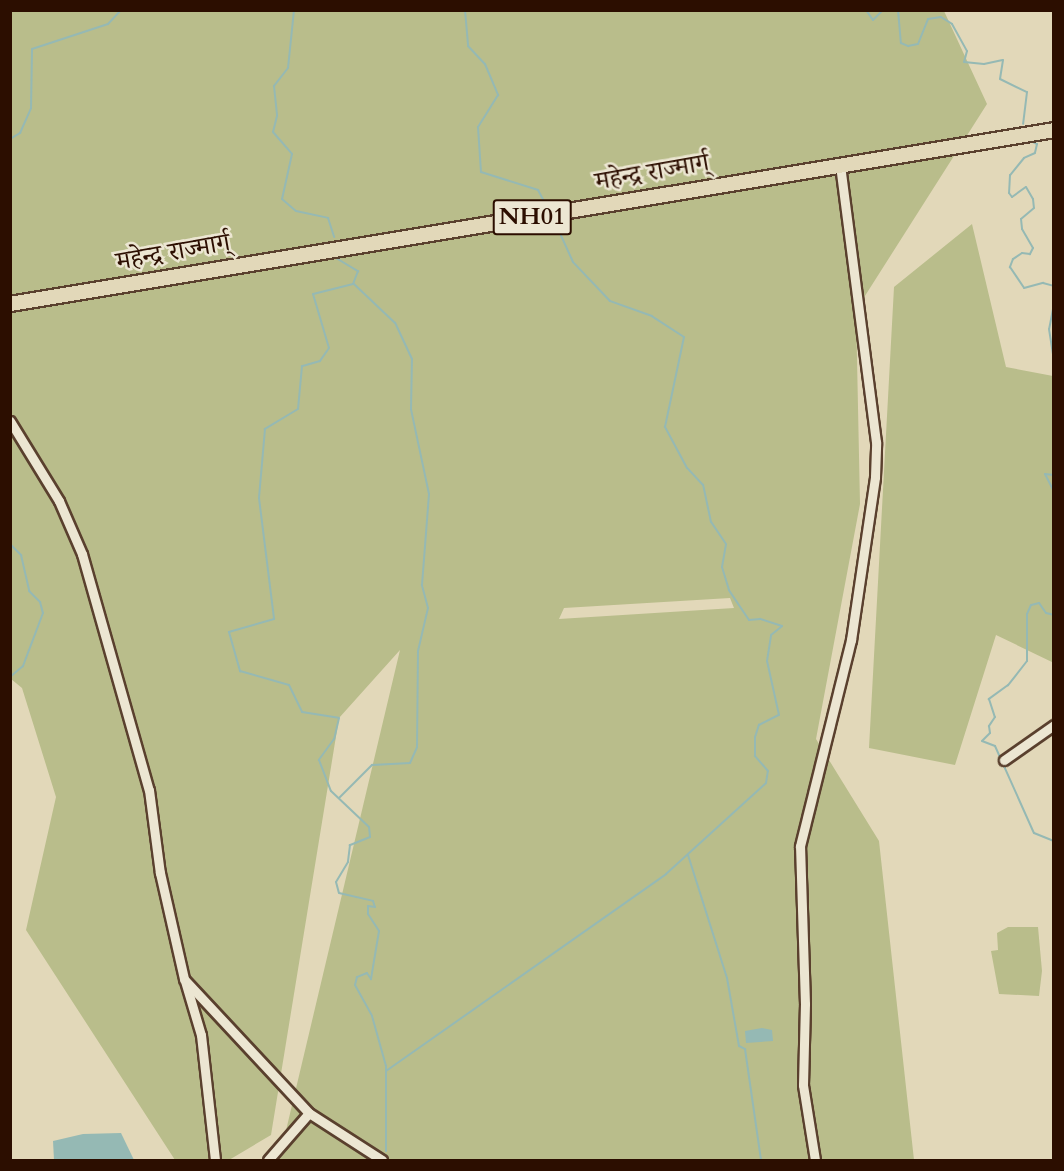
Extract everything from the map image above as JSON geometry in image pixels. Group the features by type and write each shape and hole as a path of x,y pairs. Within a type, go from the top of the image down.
{"highway":[{"name":"महेन्द्र राज्मार्ग्","path":"10,304 1053,129"}],"street":[{"path":"814,1161 803,1084 805,1004 800,846 851,640 875,477 876,442 840,165"},
{"path":"10,421 59,501 82,554 149,790 160,873 184,979 201,1035 215,1161"},
{"path":"1004,760 1053,724"},
{"path":"184,979 309,1113 382,1161"},
{"path":"268,1161 309,1113"}],"green space":[{"path":"10,11 944,11 987,104 856,310 860,504 816,739 879,841 914,1160 279,1160 400,650 339,718 271,1135 229,1160 175,1160 26,930 56,797 22,688 11,679","holes":["730,598 734,608 559,619 564,608"]},
{"path":"972,224 1006,367 1053,376 1054,663 996,635 955,765 869,748 894,287"},
{"path":"1008,927 1038,927 1042,971 1039,996 999,994 991,951 998,950 997,933"}],"water":[{"path":"762,1028 772,1030 773,1041 746,1043 745,1031"},
{"path":"121,1133 134,1160 54,1160 53,1141 83,1134"}],"waterway":[{"path":"10,139 20,133 31,108 32,49 108,24 121,10"},
{"path":"294,10 288,68 274,86 277,116 273,132 292,154 282,199 296,211 328,218 334,237"},
{"path":"465,10 468,46 485,64 498,95 478,127 481,172 538,190 546,205"},
{"path":"866,10 873,20 883,10"},
{"path":"898,10 901,43 908,46 918,44 928,19 941,17 952,24 967,51 964,62 984,64 1003,60 1000,79 1027,92 1023,124"},
{"path":"1029,140 1037,144 1035,153 1024,158 1010,175 1009,193 1012,197 1026,187 1033,199 1034,208 1021,219 1022,229 1033,248 1030,254 1022,253 1013,259 1010,267 1024,288 1043,283 1054,286"},
{"path":"386,1071 666,874 766,783 768,771 755,756 755,737 759,725 779,715 767,661 771,635 782,626 760,619 749,620 729,590 722,567 726,544 711,522 703,485 687,468 665,427 684,337 652,316 610,301 573,262 554,220"},
{"path":"336,258 358,271 353,284 313,294 329,348 320,361 302,366 298,409 265,429 259,498 274,619 229,632 240,671 289,685 302,712 339,718 334,739 319,760 331,791 369,827 370,837 350,845 348,862 336,882 339,893 373,901 375,907 368,906 368,914 379,931 371,979 367,973 357,977 355,985 372,1016 386,1066 386,1151"},
{"path":"339,798 372,765 410,763 417,747 418,651 428,608 422,585 429,494 411,409 412,359 395,323 354,284"},
{"path":"1054,304 1049,329 1054,359"},
{"path":"1054,398 1054,403"},
{"path":"1054,475 1045,474 1054,492"},
{"path":"1054,525 1054,540"},
{"path":"10,544 21,555 29,591 40,602 43,613 23,666 10,677"},
{"path":"1054,615 1046,613 1039,603 1031,605 1027,614 1027,661 1008,685 989,699 995,717 989,726 990,733 982,741 995,746 1034,833 1054,841"},
{"path":"688,855 727,978 739,1046 745,1049 761,1160"}]}
